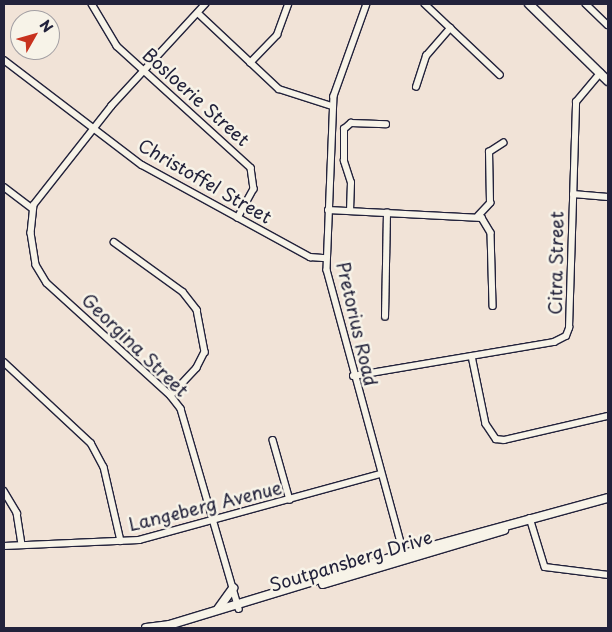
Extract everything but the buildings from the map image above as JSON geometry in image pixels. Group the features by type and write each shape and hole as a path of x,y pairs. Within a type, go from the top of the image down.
{"street":[{"name":"Bosloerie Street","path":"92,4 112,41 251,168 254,189 238,218"},
{"path":"4,187 32,208 94,128 144,70 206,4"},
{"path":"250,63 277,35 288,4"},
{"name":"Pretorius Road","path":"367,4 335,90 332,106 326,258 328,282 404,557"},
{"path":"424,4 500,75"},
{"path":"530,4 608,80"},
{"path":"586,4 608,25"},
{"path":"198,13 279,89 332,106"},
{"path":"416,87 426,56 450,28"},
{"name":"Christoffel Street","path":"4,60 142,165 310,258 326,258"},
{"name":"Citra Street","path":"353,376 554,342 568,332 576,102 600,73"},
{"path":"350,211 351,183 344,161 344,129 351,123 386,124"},
{"path":"478,216 490,203 489,152 503,143"},
{"path":"573,194 608,197"},
{"name":"Georgina Street","path":"32,208 34,254 42,277 171,396 183,414 238,607"},
{"path":"328,210 478,216 488,224 491,233 493,306"},
{"path":"385,317 386,212"},
{"path":"114,242 183,292 197,310 206,352 202,362 171,396"},
{"path":"472,356 486,424 496,439 504,440 608,416"},
{"path":"4,362 91,443 102,461 121,541"},
{"path":"273,440 290,500"},
{"name":"Langeberg Avenue","path":"4,546 139,540 381,474"},
{"path":"4,491 17,513 22,545"},
{"name":"Soutpansberg Drive","path":"146,628 169,625 238,607 541,516 608,498"},
{"path":"530,520 545,567 608,575"},
{"path":"214,611 226,602 233,588"},
{"name":"Soutpansberg Drive","path":"169,625 214,611 238,607"}]}
